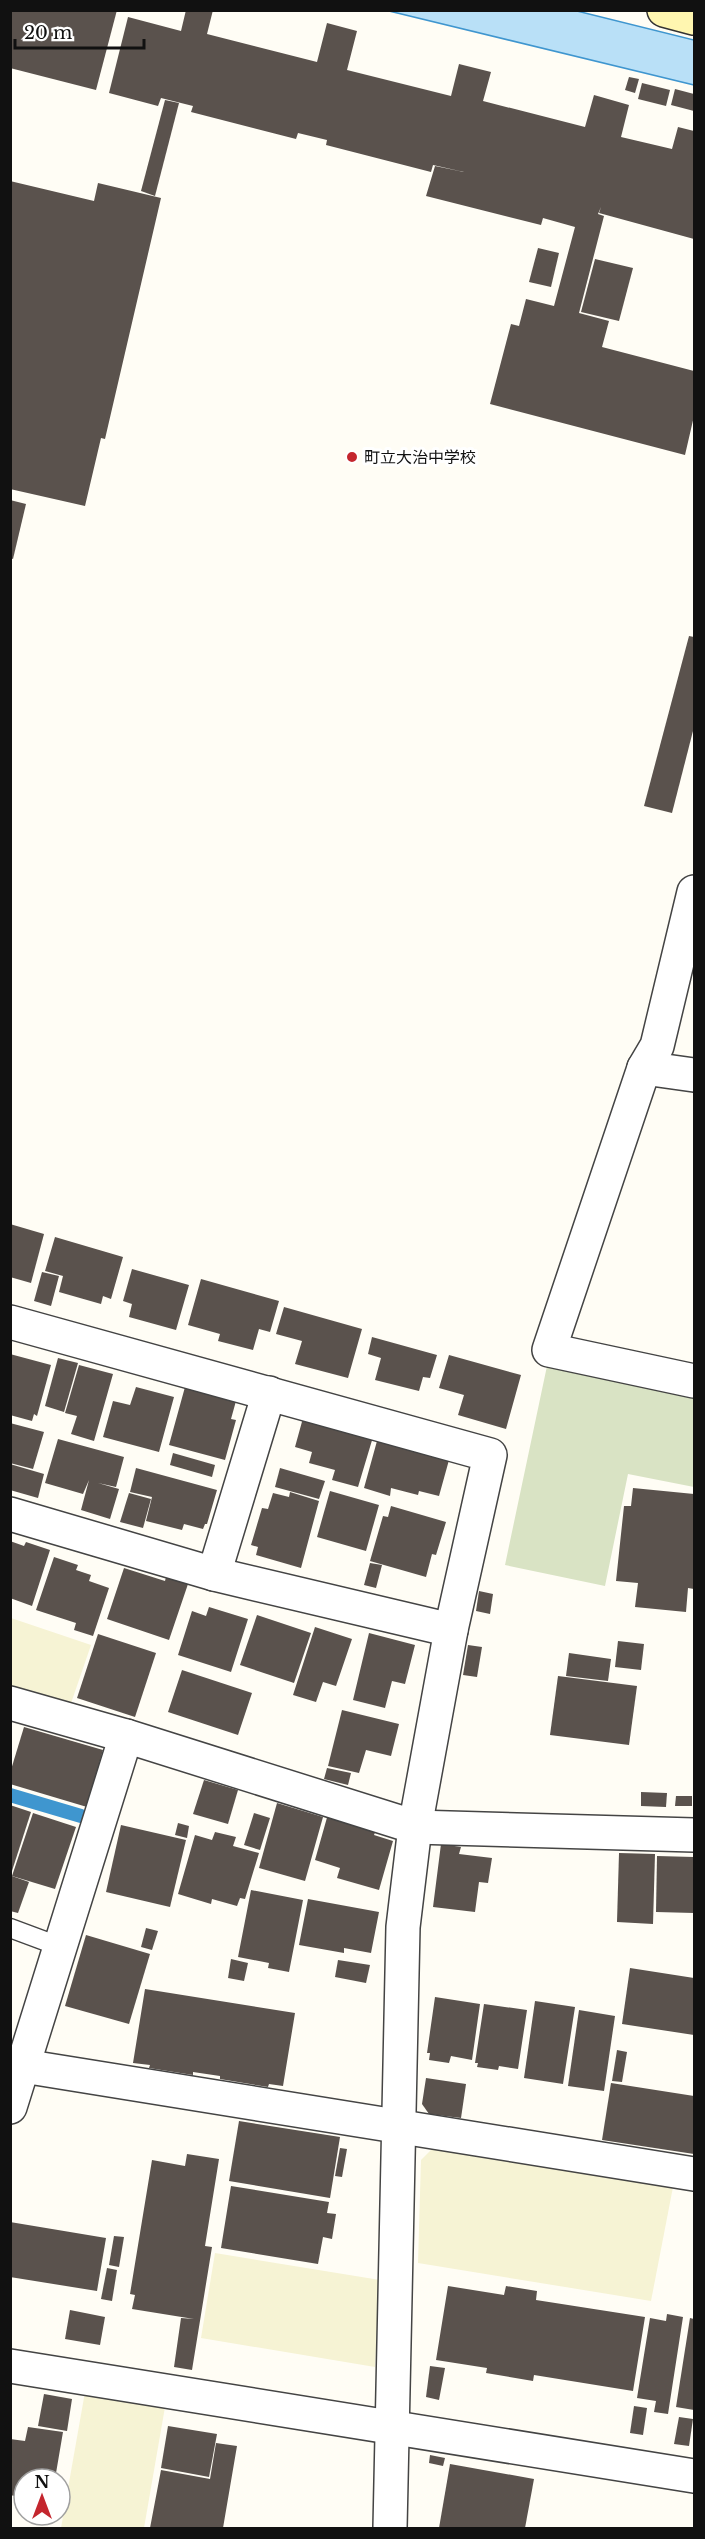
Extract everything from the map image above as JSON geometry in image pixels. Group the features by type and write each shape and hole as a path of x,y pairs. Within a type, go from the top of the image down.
{"street":[{"path":"664,10 694,18"},
{"path":"694,892 657,1046 644,1068 549,1350 694,1381"},
{"path":"644,1068 694,1075"},
{"path":"10,1322 490,1455 451,1630 415,1827 403,1927 390,2529"},
{"path":"214,1574 269,1394"},
{"path":"10,1514 214,1574 451,1630"},
{"path":"10,1703 126,1736 415,1827 694,1835"},
{"path":"10,2107 126,1736"},
{"path":"23,2066 694,2174"},
{"path":"10,2366 694,2476"}],"lane":[{"path":"10,1928 61,1947"}],"shaded area":[{"path":"11,1618 91,1645 69,1709 11,1690"},
{"path":"432,2149 673,2187 651,2301 418,2263 421,2160"},
{"path":"215,2253 380,2280 375,2367 201,2338"},
{"path":"85,2392 165,2407 144,2528 61,2528 72,2527 72,2467"}],"green space":[{"path":"547,1366 694,1397 694,1487 628,1474 605,1586 505,1565"}],"water":[{"path":"389,11 577,11 694,40 694,85"}],"building":[{"path":"10,10 117,10 96,90 10,68"},
{"path":"186,10 213,10 207,34 317,62 327,23 357,31 347,70 451,96 459,64 491,72 483,101 585,127 594,95 629,105 621,137 672,149 678,127 694,131 694,239 599,213 601,207 598,214 604,216 579,313 609,321 602,347 694,371 694,416 685,455 490,404 511,324 519,326 526,299 554,306 575,227 543,218 541,225 426,196 435,166 464,172 433,165 431,172 326,145 327,140 298,133 296,139 191,112 193,106 161,98 158,106 109,93 128,17 181,31"},
{"path":"629,77 639,79 635,93 625,90"},
{"path":"642,83 670,90 666,106 638,99"},
{"path":"675,89 694,94 694,111 671,105"},
{"path":"165,100 179,103 155,196 141,191"},
{"path":"10,181 94,201 98,183 161,198 105,439 101,438 85,506 10,489"},
{"path":"538,248 559,253 551,287 529,282"},
{"path":"595,259 633,268 619,321 581,312"},
{"path":"10,500 26,504 13,559 10,558"},
{"path":"689,636 694,637 694,727 672,813 644,806"},
{"path":"10,1224 44,1234 31,1283 10,1277"},
{"path":"55,1237 123,1257 111,1299 103,1296 101,1304 59,1292 63,1276 45,1271"},
{"path":"132,1269 189,1285 176,1330 129,1317 132,1304 123,1301"},
{"path":"42,1272 59,1276 51,1306 34,1301"},
{"path":"201,1279 279,1301 270,1332 259,1329 253,1350 218,1341 220,1334 188,1325"},
{"path":"284,1307 362,1329 348,1378 295,1364 302,1341 276,1334"},
{"path":"372,1337 437,1355 430,1378 423,1377 419,1391 375,1380 381,1358 368,1354"},
{"path":"10,1354 51,1365 37,1416 34,1414 32,1421 10,1415"},
{"path":"449,1355 521,1375 506,1429 458,1415 464,1395 439,1388"},
{"path":"58,1358 78,1363 64,1412 45,1406"},
{"path":"79,1365 113,1374 94,1441 71,1434 77,1416 65,1413"},
{"path":"136,1387 174,1397 159,1452 103,1437 113,1401 130,1405"},
{"path":"185,1387 236,1401 231,1419 236,1420 225,1460 169,1445"},
{"path":"303,1418 373,1437 358,1487 332,1480 335,1470 309,1463 312,1452 295,1447"},
{"path":"10,1423 44,1432 33,1469 10,1463"},
{"path":"58,1439 124,1457 116,1487 98,1483 119,1489 110,1519 81,1510 89,1480 83,1494 45,1483"},
{"path":"377,1441 449,1460 439,1496 419,1491 418,1495 391,1488 390,1496 364,1488"},
{"path":"173,1453 215,1465 212,1477 170,1465"},
{"path":"10,1464 44,1474 38,1498 10,1490"},
{"path":"136,1468 217,1490 207,1524 203,1529 184,1524 182,1530 146,1521 152,1497 130,1492"},
{"path":"280,1468 325,1481 319,1499 275,1487"},
{"path":"633,1488 694,1494 694,1589 688,1588 686,1612 635,1607 638,1583 616,1581 624,1506 631,1506"},
{"path":"330,1491 379,1505 366,1551 317,1537"},
{"path":"290,1492 319,1501 301,1568 256,1555 258,1547 251,1545 262,1508 268,1509 273,1493 289,1497"},
{"path":"129,1493 151,1499 143,1528 120,1522"},
{"path":"391,1506 446,1522 436,1555 432,1554 426,1577 370,1561 383,1516 388,1517"},
{"path":"10,1541 24,1546 26,1542 50,1550 32,1606 10,1598"},
{"path":"54,1557 78,1565 76,1570 91,1575 89,1581 109,1588 93,1636 74,1630 76,1623 36,1610"},
{"path":"370,1563 382,1565 376,1588 364,1585"},
{"path":"124,1568 165,1581 166,1577 188,1584 169,1640 107,1619"},
{"path":"479,1591 493,1594 490,1614 476,1611"},
{"path":"209,1607 248,1619 231,1672 178,1655 192,1611 206,1616"},
{"path":"257,1615 311,1633 294,1683 240,1665"},
{"path":"315,1627 352,1639 336,1686 323,1682 316,1702 293,1695"},
{"path":"369,1633 415,1645 405,1684 392,1681 385,1708 353,1700"},
{"path":"98,1634 156,1653 135,1717 77,1698"},
{"path":"618,1641 644,1644 641,1670 615,1667"},
{"path":"468,1645 482,1647 477,1677 463,1675"},
{"path":"569,1653 611,1659 608,1681 566,1676"},
{"path":"182,1670 252,1693 238,1735 168,1712"},
{"path":"558,1676 637,1686 629,1745 550,1735"},
{"path":"342,1710 399,1724 391,1756 366,1750 359,1773 328,1766"},
{"path":"24,1727 103,1750 87,1807 10,1784 10,1773"},
{"path":"327,1768 351,1773 348,1785 324,1779"},
{"path":"204,1780 238,1790 228,1824 193,1814"},
{"path":"641,1792 667,1793 666,1807 641,1806"},
{"path":"676,1796 692,1796 692,1806 675,1806"},
{"path":"277,1803 323,1817 305,1881 259,1868"},
{"path":"10,1805 31,1812 11,1874 10,1874"},
{"path":"33,1813 76,1827 55,1889 12,1876"},
{"path":"254,1813 270,1818 260,1850 244,1845"},
{"path":"328,1814 376,1830 374,1835 393,1841 379,1890 337,1878 340,1868 315,1860"},
{"path":"178,1823 189,1826 187,1838 175,1835"},
{"path":"121,1825 186,1840 170,1907 106,1892"},
{"path":"215,1832 236,1837 233,1846 259,1853 245,1899 240,1898 237,1906 212,1899 211,1904 178,1894 195,1835 212,1840"},
{"path":"441,1844 461,1847 459,1854 492,1858 488,1883 479,1882 475,1912 433,1907"},
{"path":"619,1853 655,1854 653,1924 617,1922"},
{"path":"657,1856 694,1857 694,1913 656,1912"},
{"path":"12,1876 29,1882 18,1913 10,1911"},
{"path":"251,1890 303,1900 289,1972 268,1968 269,1963 238,1957"},
{"path":"308,1899 379,1912 371,1953 344,1948 344,1953 299,1945"},
{"path":"146,1928 158,1931 152,1950 141,1947"},
{"path":"86,1935 150,1954 129,2024 65,2006"},
{"path":"231,1959 248,1963 244,1981 228,1978"},
{"path":"338,1960 370,1965 366,1983 335,1977"},
{"path":"630,1968 694,1978 694,2035 622,2024"},
{"path":"145,1989 295,2013 283,2086 269,2084 268,2087 220,2079 220,2076 193,2072 193,2075 133,2063"},
{"path":"435,1997 480,2004 472,2060 451,2056 449,2063 429,2060 430,2053 427,2053"},
{"path":"535,2001 575,2007 563,2084 524,2078"},
{"path":"484,2004 527,2010 518,2069 499,2066 498,2070 477,2067 478,2063 475,2063"},
{"path":"579,2010 615,2016 604,2091 568,2086"},
{"path":"617,2050 627,2052 622,2082 612,2081"},
{"path":"426,2078 466,2084 461,2118 429,2114 422,2104"},
{"path":"611,2083 694,2096 694,2154 602,2140"},
{"path":"239,2121 340,2137 330,2198 229,2181"},
{"path":"340,2148 347,2149 342,2177 335,2176"},
{"path":"187,2154 219,2159 205,2246 212,2247 192,2370 174,2367 181,2318 194,2319 132,2309 135,2295 130,2294 152,2160 185,2166"},
{"path":"231,2186 329,2202 327,2213 336,2214 332,2239 323,2237 318,2264 221,2248"},
{"path":"10,2222 106,2238 97,2291 10,2277"},
{"path":"114,2236 124,2237 119,2267 109,2265"},
{"path":"107,2268 117,2270 112,2301 101,2299"},
{"path":"448,2286 504,2295 506,2286 537,2291 536,2300 645,2317 633,2391 534,2375 533,2381 486,2373 487,2368 436,2360"},
{"path":"70,2310 105,2317 100,2345 65,2339"},
{"path":"667,2314 683,2317 668,2414 654,2412 656,2401 637,2398 650,2318 666,2321"},
{"path":"690,2318 694,2319 694,2410 676,2407"},
{"path":"430,2366 445,2368 439,2400 426,2397"},
{"path":"44,2394 72,2399 67,2431 38,2426"},
{"path":"634,2406 647,2408 643,2435 630,2433"},
{"path":"679,2417 693,2419 689,2446 674,2444"},
{"path":"168,2426 217,2434 209,2477 161,2468"},
{"path":"28,2427 63,2432 57,2467 12,2467 12,2495 10,2495 10,2439 25,2441"},
{"path":"216,2443 237,2446 223,2528 150,2528 161,2470 210,2479"},
{"path":"430,2455 445,2458 443,2466 429,2463"},
{"path":"450,2464 534,2479 525,2528 439,2528"}],"waterway":[{"path":"10,1795 81,1816"}],"place":[{"name":"町立大治中学校","path":"352,457"}]}
